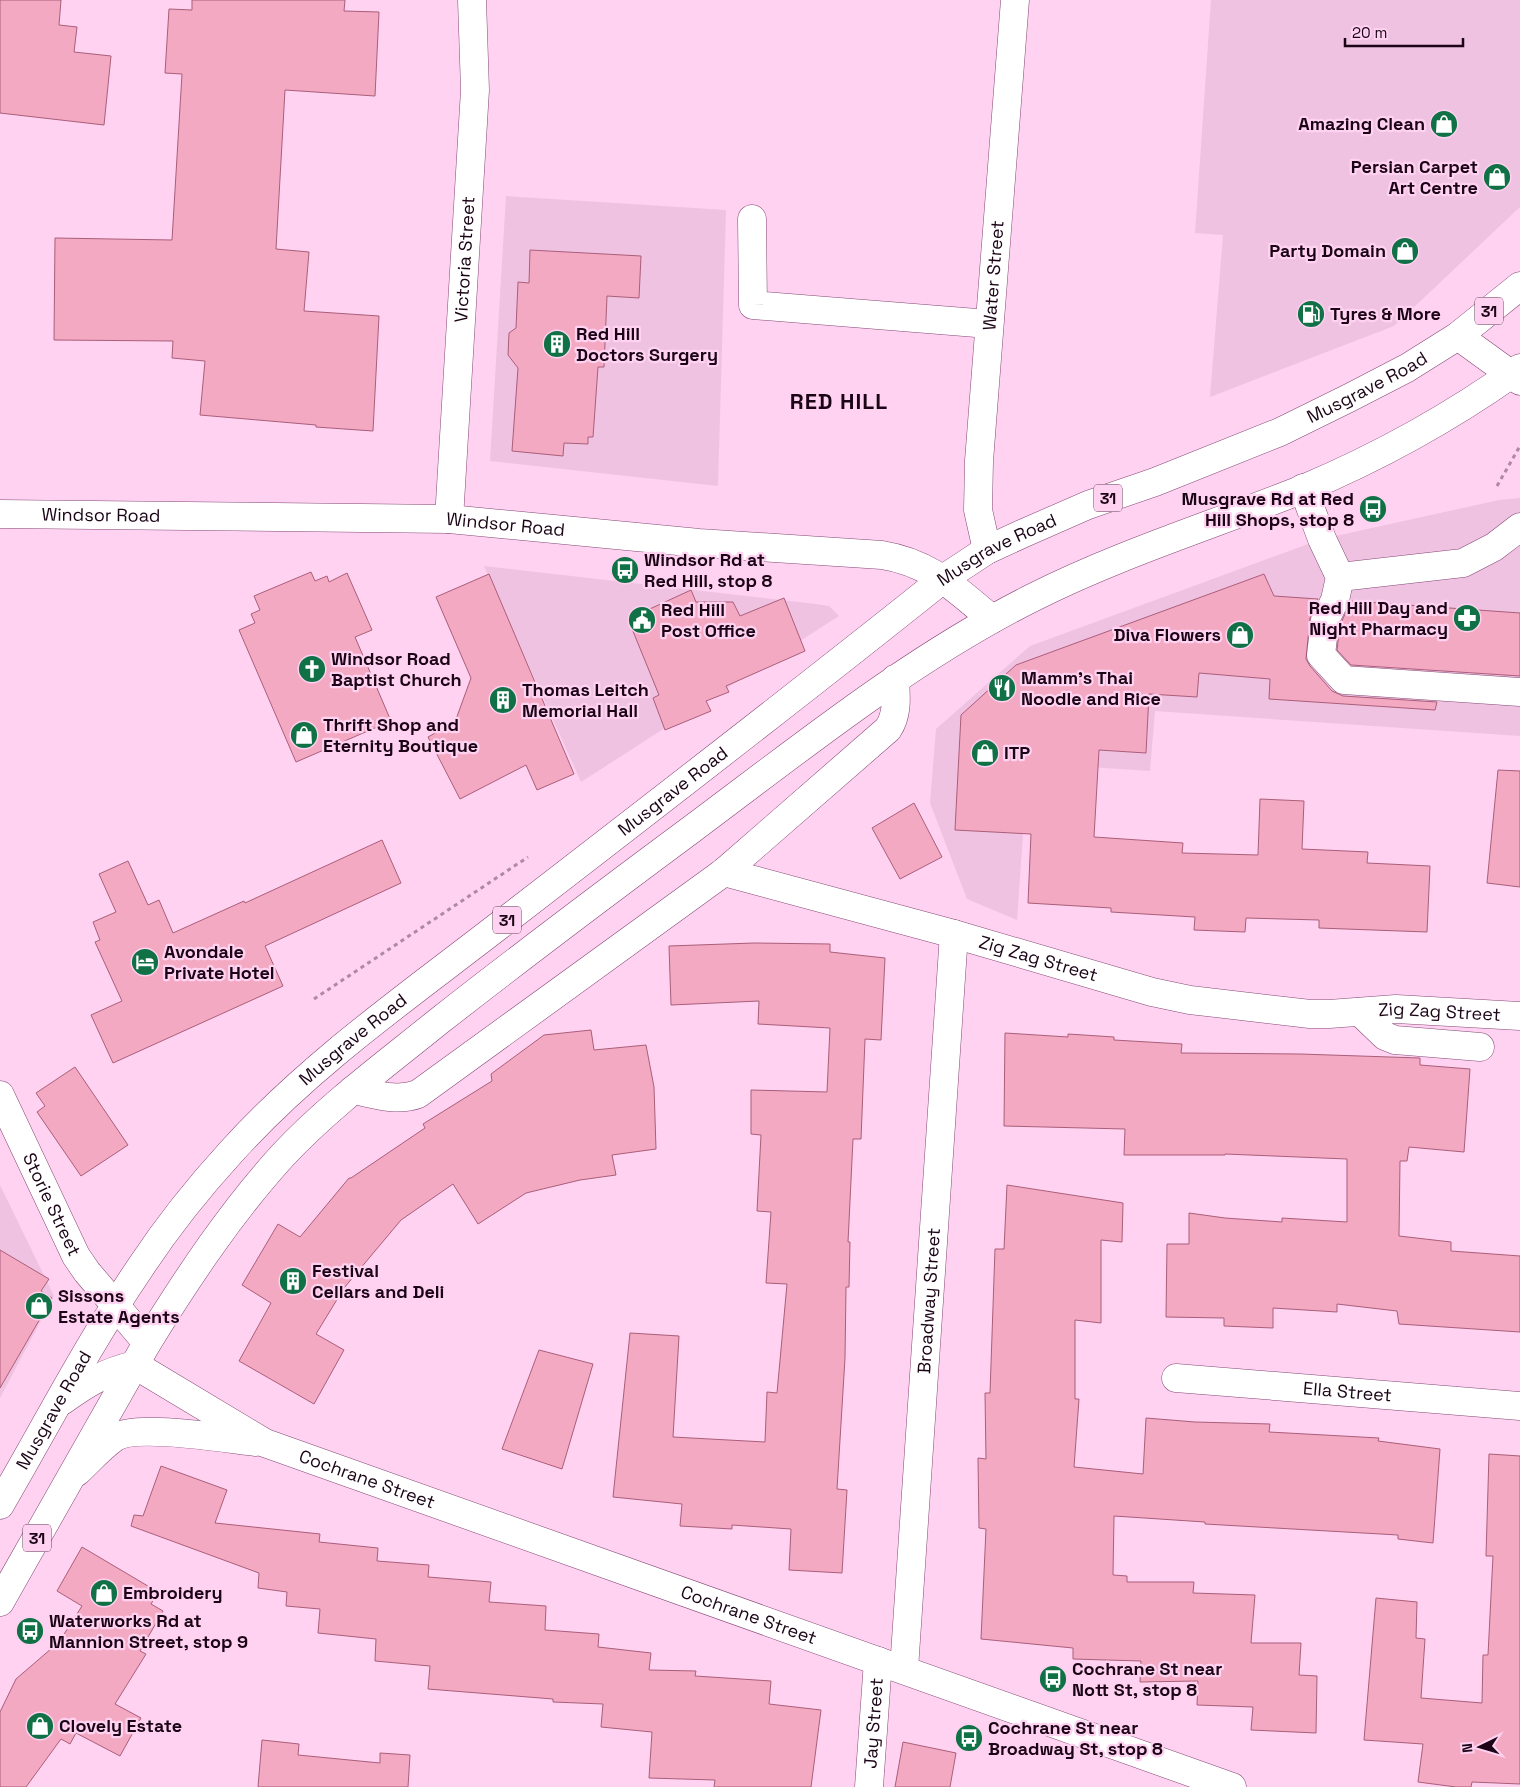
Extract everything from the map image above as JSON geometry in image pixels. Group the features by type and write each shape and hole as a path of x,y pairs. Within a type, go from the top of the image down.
{"street":[{"name":"Victoria Street","path":"449,519 475,90 472,0"},
{"name":"Water Street","path":"987,550 978,510 978,485 1015,0"},
{"path":"752,219 753,305 989,324"},
{"name":"Musgrave Road","path":"0,1505 83,1360 140,1267 188,1202 230,1153 269,1112 324,1061 943,579 987,550 1088,505 1154,482 1280,432 1407,368 1458,336 1520,286"},
{"path":"1458,336 1517,374"},
{"name":"31","path":"0,1602 170,1305 220,1232 285,1153 353,1090 605,893 835,721 948,644 1037,595 1116,561 1303,488 1395,446 1517,374"},
{"path":"1303,488 1322,539 1340,577 1335,600 1325,620 1321,656 1344,680 1520,692"},
{"name":"Windsor Road","path":"0,514 449,519 699,543 882,555 912,562 928,569 992,619"},
{"path":"1340,577 1463,563 1494,547 1520,527"},
{"path":"353,1090 398,1098 418,1094 724,872 888,729 893,722 896,712 896,679"},
{"name":"Zig Zag Street","path":"724,872 954,934 1152,992 1190,1000 1310,1014 1396,1008 1520,1016"},
{"name":"Broadway Street","path":"904,1669 954,934"},
{"name":"Zig Zag Street","path":"1360,1012 1385,1036 1394,1040 1480,1047"},
{"name":"Storie Street","path":"0,1095 76,1256 86,1272 116,1306 141,1354"},
{"path":"55,1410 63,1401 96,1378 119,1369 141,1354"},
{"name":"Cochrane Street","path":"141,1354 265,1443"},
{"name":"Ella Street","path":"1176,1378 1520,1406"},
{"name":"Cochrane Street","path":"73,1475 115,1437 132,1432 151,1431 265,1443 1232,1787"},
{"name":"Jay Street","path":"869,1787 878,1660"}],"path":[{"path":"1497,486 1520,446"},
{"path":"314,999 528,857"}],"shaded area":[{"path":"1211,0 1520,0 1520,207 1394,326 1210,397 1223,235 1195,233"},
{"path":"506,196 726,210 718,486 490,461"},
{"path":"1520,498 1520,736 1155,711 1150,771 1028,763 1017,920 967,899 930,803 936,729 1030,646 1322,539 1499,500"},
{"path":"484,566 816,604 829,606 839,616 581,782"},
{"path":"0,1185 54,1296 0,1398"}],"building":[{"path":"0,0 61,0 59,25 77,27 74,52 111,56 104,125 0,113"},
{"path":"192,0 345,0 344,11 379,12 375,96 285,90 276,249 309,252 304,311 379,316 373,431 200,415 205,361 172,358 173,341 54,340 55,238 172,240 182,74 165,73 169,9 192,10"},
{"name":"Red Hill Doctors Surgery","path":"530,250 641,256 639,298 607,296 604,367 598,367 593,437 588,437 588,444 564,443 563,456 512,451 518,368 508,355 509,333 516,328 518,282 529,283"},
{"name":"Windsor Road Baptist Church","path":"311,572 315,581 327,576 329,582 347,573 372,630 355,637 391,721 296,762 239,630 255,623 251,614 260,610 254,596"},
{"name":"Thomas Leitch Memorial Hall","path":"489,574 574,774 537,790 526,765 460,799 428,737 455,722 471,678 436,597"},
{"path":"1264,574 1274,596 1318,599 1310,618 1306,659 1332,691 1343,696 1437,702 1435,710 1269,699 1270,679 1199,673 1197,697 1149,694 1146,753 1099,750 1094,837 1183,843 1182,853 1258,855 1260,799 1304,801 1302,849 1368,852 1367,863 1430,866 1427,932 1319,928 1319,920 1246,918 1245,932 1194,930 1195,917 1111,912 1111,908 1028,903 1031,834 955,830 961,715 1016,665"},
{"path":"691,590 696,602 733,602 740,616 784,598 805,651 726,686 729,692 706,701 711,711 665,730 653,698 659,695 628,619"},
{"path":"1351,601 1520,613 1520,676 1351,665 1337,650 1340,625"},
{"path":"1498,770 1520,771 1520,887 1487,883"},
{"path":"914,803 942,857 900,879 872,828"},
{"path":"382,840 401,883 265,946 283,986 113,1063 91,1015 122,1001 95,942 100,940 93,922 116,912 99,874 128,861 148,905 159,900 173,933 244,901 245,903"},
{"path":"754,943 830,944 830,952 885,958 881,1040 865,1039 861,1139 853,1139 848,1242 850,1242 849,1287 846,1287 845,1358 837,1489 847,1490 842,1573 789,1570 791,1529 732,1525 732,1529 680,1526 682,1504 613,1497 630,1333 679,1336 673,1437 765,1442 767,1392 777,1393 787,1284 766,1283 771,1212 757,1211 761,1135 751,1134 751,1090 827,1092 830,1028 758,1024 759,1001 671,1005 669,946"},
{"path":"591,1030 594,1050 646,1045 654,1087 656,1149 612,1155 616,1175 580,1180 526,1193 478,1224 453,1184 401,1220 344,1288 316,1334 344,1350 314,1404 239,1361 271,1303 242,1285 278,1224 300,1237 349,1178 425,1128 423,1124 492,1081 491,1074 544,1035"},
{"path":"1005,1033 1068,1037 1068,1034 1114,1037 1114,1040 1182,1044 1181,1053 1420,1058 1420,1065 1470,1069 1464,1152 1409,1147 1407,1161 1400,1161 1399,1236 1451,1242 1451,1251 1520,1256 1520,1332 1399,1324 1397,1311 1337,1304 1337,1312 1273,1308 1273,1328 1224,1326 1224,1318 1166,1317 1167,1244 1189,1244 1189,1213 1225,1218 1282,1222 1282,1218 1347,1222 1347,1159 1225,1154 1124,1155 1125,1129 1004,1126"},
{"path":"75,1067 128,1145 81,1176 37,1112 45,1106 36,1093"},
{"path":"1007,1185 1123,1203 1122,1242 1101,1240 1101,1323 1075,1320 1075,1399 1079,1399 1074,1467 1143,1474 1146,1418 1195,1422 1270,1424 1269,1432 1379,1438 1378,1441 1440,1449 1433,1543 1398,1539 1398,1535 1205,1524 1205,1522 1114,1516 1113,1575 1127,1576 1127,1582 1194,1582 1193,1593 1255,1595 1251,1643 1301,1643 1299,1675 1317,1676 1316,1733 1251,1730 1253,1707 1197,1705 1198,1681 1140,1682 1141,1661 1073,1659 1073,1648 981,1639 986,1529 979,1528 978,1458 986,1459 985,1393 990,1393 995,1249 1004,1249"},
{"path":"0,1250 49,1279 41,1291 52,1298 0,1388"},
{"path":"539,1350 593,1364 562,1469 502,1449"},
{"path":"1489,1454 1520,1456 1520,1784 1472,1782 1471,1787 1456,1787 1418,1782 1423,1744 1364,1740 1376,1598 1417,1602 1416,1638 1425,1639 1421,1698 1482,1703 1483,1655 1488,1655 1493,1556 1486,1556"},
{"path":"161,1466 227,1490 215,1523 320,1534 319,1542 378,1548 377,1561 429,1565 428,1577 491,1582 489,1602 546,1606 545,1630 599,1634 598,1647 651,1653 649,1670 696,1671 695,1676 771,1681 769,1704 821,1710 811,1787 714,1787 715,1780 649,1778 652,1732 601,1727 603,1704 553,1702 553,1699 428,1689 430,1666 375,1661 376,1639 318,1633 320,1609 286,1606 287,1592 258,1588 259,1573 131,1526 134,1515 143,1516"},
{"path":"82,1547 158,1592 151,1604 163,1611 140,1651 146,1654 115,1704 141,1718 120,1756 76,1733 70,1744 61,1739 26,1787 0,1787 0,1712 16,1679 59,1642 82,1606 57,1591"},
{"path":"262,1740 299,1744 298,1755 380,1763 380,1753 410,1755 408,1787 258,1787"},
{"path":"903,1742 956,1753 950,1787 895,1787"}],"place":[{"name":"Amazing Clean","path":"1444,124"},
{"name":"Persian Carpet Art Centre","path":"1497,177"},
{"name":"Party Domain","path":"1405,251"},
{"name":"Tyres & More","path":"1311,314"},
{"name":"Red Hill Doctors Surgery","path":"557,344"},
{"name":"Musgrave Rd at Red Hill Shops, stop 8","path":"1373,509"},
{"name":"Windsor Rd at Red Hill, stop 8","path":"625,570"},
{"name":"Red Hill Day and Night Pharmacy","path":"1467,618"},
{"name":"Red Hill Post Office","path":"642,620"},
{"name":"Diva Flowers","path":"1240,635"},
{"name":"Windsor Road Baptist Church","path":"312,669"},
{"name":"Mamm's Thai Noodle and Rice","path":"1002,688"},
{"name":"Thomas Leitch Memorial Hall","path":"503,700"},
{"name":"Thrift Shop and Eternity Boutique","path":"304,735"},
{"name":"ITP","path":"985,753"},
{"name":"Avondale Private Hotel","path":"145,962"},
{"name":"Festival Cellars and Deli","path":"293,1281"},
{"name":"Sissons Estate Agents","path":"39,1306"},
{"name":"Embroidery","path":"104,1593"},
{"name":"Waterworks Rd at Mannion Street, stop 9","path":"30,1631"},
{"name":"Cochrane St near Nott St, stop 8","path":"1053,1679"},
{"name":"Clovely Estate","path":"40,1726"},
{"name":"Cochrane St near Broadway St, stop 8","path":"969,1738"}],"district":[{"name":"RED HILL","path":"839,401"}]}
